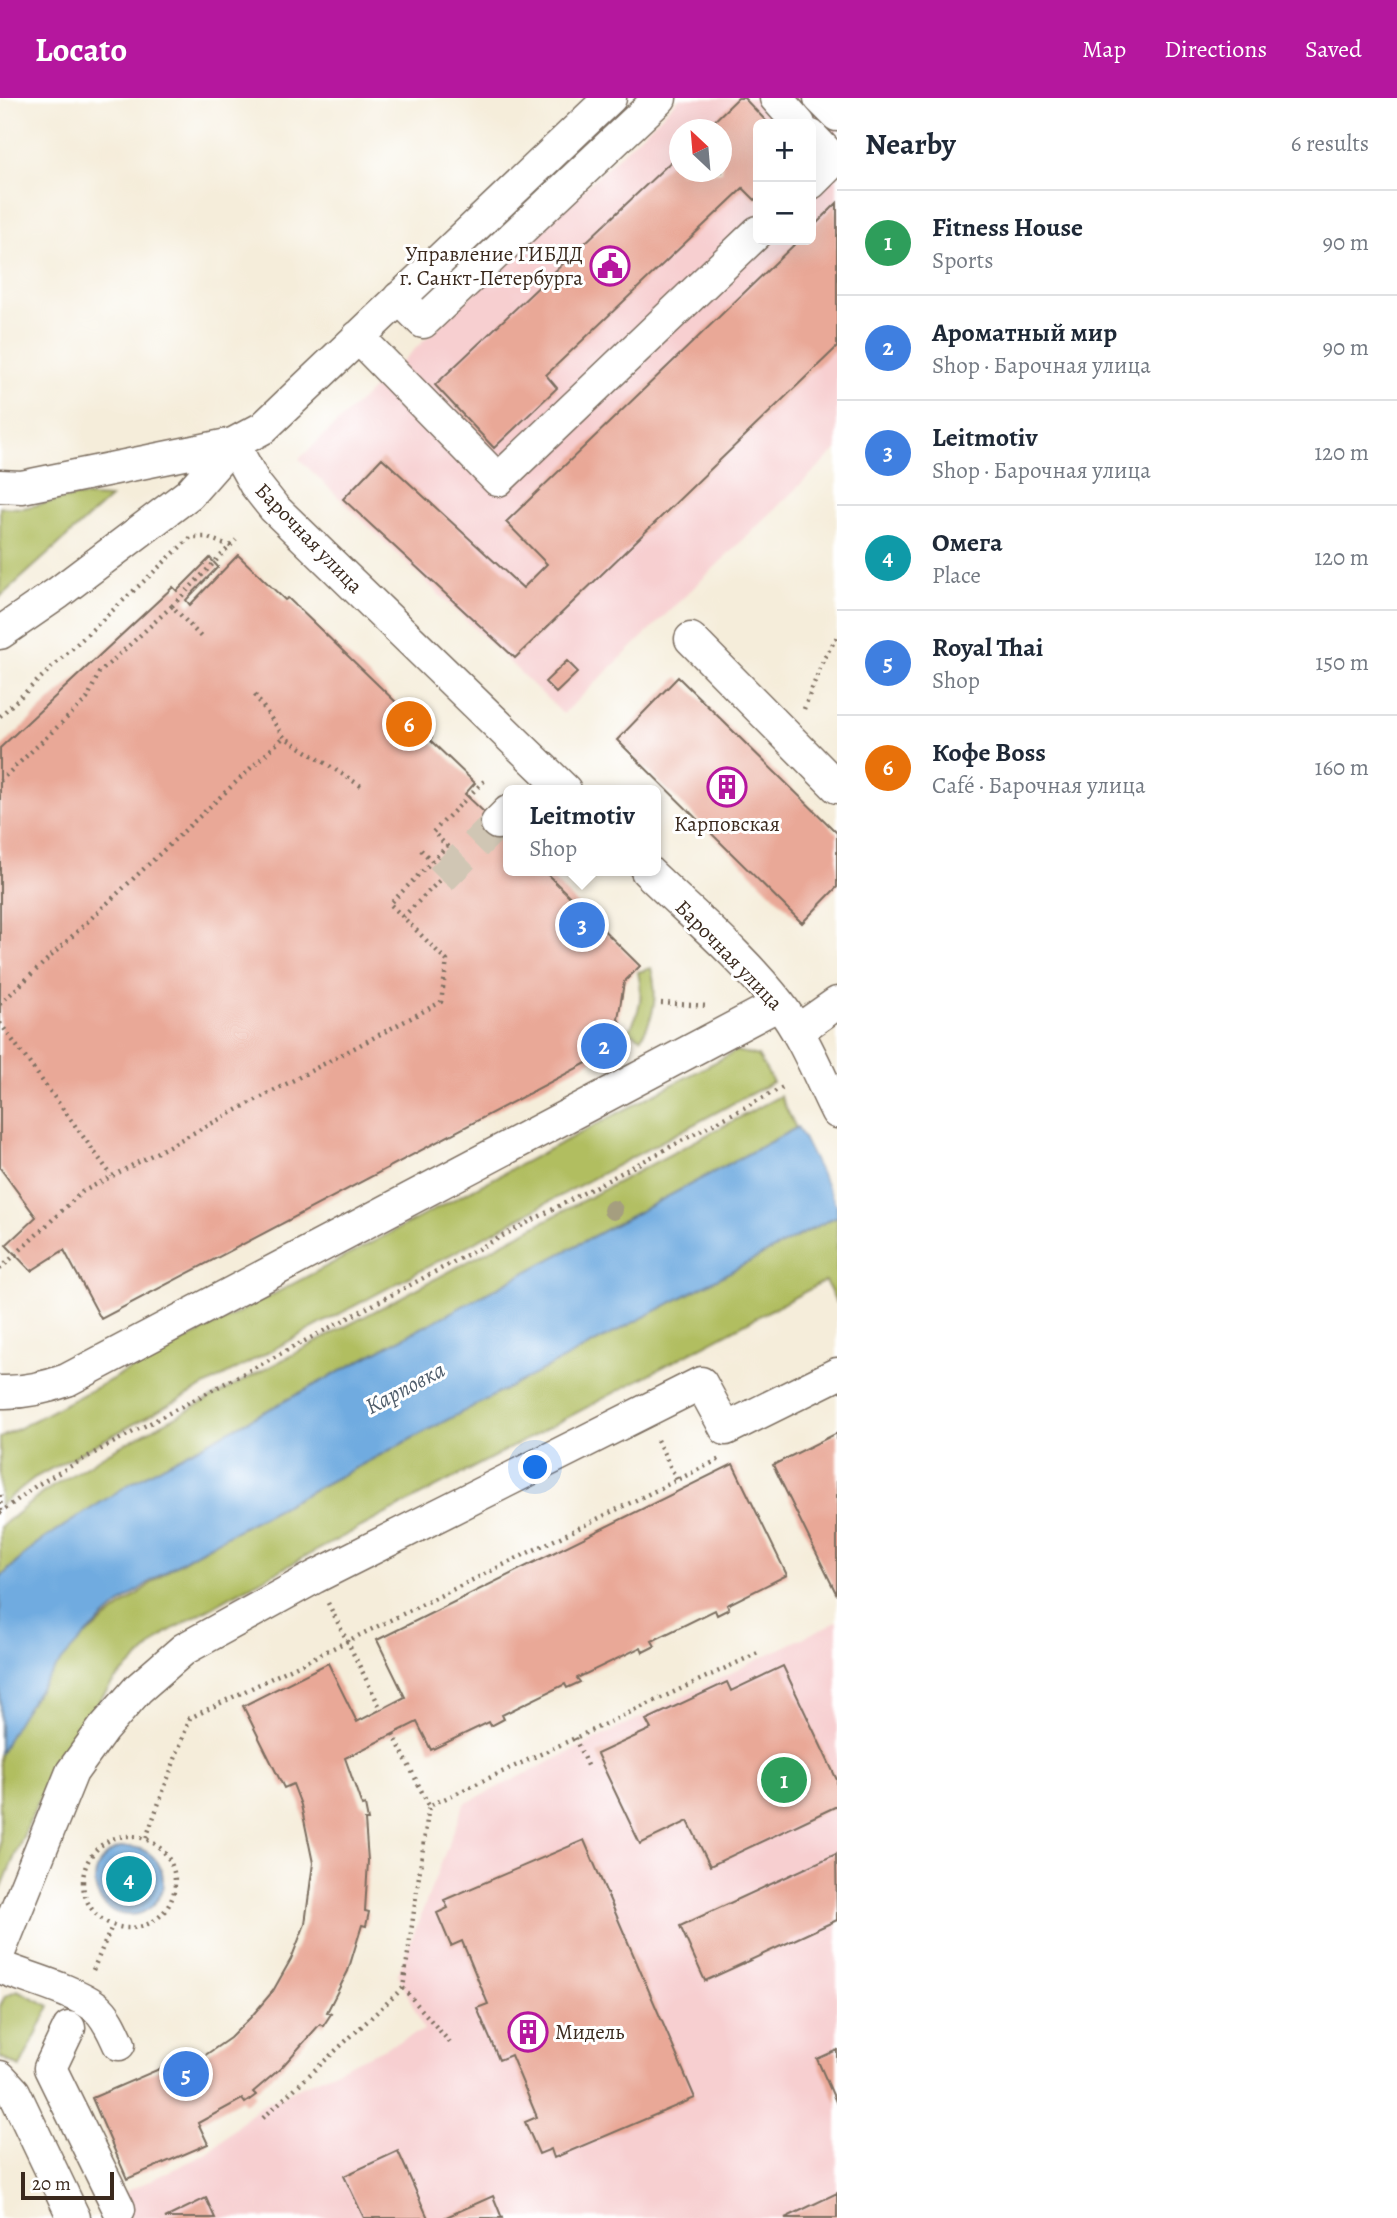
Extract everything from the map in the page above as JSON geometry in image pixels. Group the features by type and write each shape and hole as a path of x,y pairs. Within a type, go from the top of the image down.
{"street":[{"path":"0,486 22,487 233,444 262,428 610,98"},
{"path":"399,298 422,322 660,98"},
{"path":"776,98 795,119"},
{"path":"820,98 837,116"},
{"path":"816,141 834,160 816,178"},
{"path":"358,337 498,480 753,237"},
{"path":"0,633 58,593 189,494 233,444"},
{"name":"Барочная улица","path":"233,444 255,484 274,508 548,785"},
{"path":"691,639 837,787"},
{"name":"Барочная улица","path":"652,876 743,964 779,1004 797,1031 837,1112"},
{"path":"797,1031 837,1003"},
{"path":"0,1392 16,1393 43,1389 68,1380 779,1004"},
{"path":"0,1951 72,1772 103,1729 138,1689 184,1649 316,1577 701,1382 726,1429 837,1374"},
{"path":"0,1967 81,1998 97,2008 110,2024 119,2043"},
{"path":"69,2028 50,2068 119,2209"},
{"path":"0,2077 14,2092 74,2218"}],"path":[{"path":"0,716 191,537 205,537 231,546"},
{"path":"0,781 88,699 99,673 172,606 236,540"},
{"path":"172,606 201,636"},
{"path":"791,740 824,658 837,637"},
{"path":"255,695 284,737 360,786"},
{"path":"0,1004 284,737"},
{"path":"0,1269 82,1192 441,1002 447,961 390,904 447,846 433,832 485,780"},
{"path":"421,849 432,861"},
{"path":"403,917 441,879"},
{"path":"661,1003 708,1005"},
{"path":"0,1023 112,1176"},
{"path":"1,1513 37,1485 105,1447 785,1086"},
{"path":"643,1412 677,1480"},
{"path":"146,1838 190,1718 725,1457"},
{"path":"0,1495 1,1513"},
{"path":"316,1577 381,1709"},
{"path":"429,1806 760,1652"},
{"path":"263,2118 402,1988 429,1806 393,1734"},
{"path":"575,1738 589,1770"},
{"path":"132,1835 146,1838 163,1851 174,1870 172,1899 160,1916 141,1927 126,1929 112,1926 99,1918 84,1894 82,1879 85,1865 93,1853 110,1840 132,1835"},
{"path":"402,1988 452,2045"}],"shaded area":[{"path":"680,98 837,98 837,449 563,714 299,459"},
{"path":"837,1621 837,2218 113,2218 101,2203 208,2153 259,2106 424,2030 398,1974 464,1804"}],"green space":[{"path":"78,496 110,498 0,597 0,507 23,508"},
{"path":"651,968 654,1004 641,1038 629,1031 640,1002 638,972"},
{"path":"736,1051 758,1056 773,1082 34,1478 0,1505 0,1438"},
{"path":"780,1096 796,1128 131,1483 36,1544 0,1578 0,1527 44,1492 109,1452"},
{"path":"837,1216 837,1303 825,1281 166,1633 115,1680 70,1740 36,1806 0,1891 0,1754 14,1726 56,1665 81,1639 168,1570 235,1531"},
{"path":"17,1990 50,2006 20,2067 0,2057 0,2007 5,1996"}],"water":[{"name":"Карповка","path":"798,1127 837,1205 837,1216 235,1531 169,1569 118,1606 72,1650 32,1699 0,1754 0,1578 36,1544 131,1483"},
{"path":"136,1847 157,1862 163,1874 161,1894 153,1905 136,1915 122,1915 105,1905 97,1894 95,1874 105,1857 116,1849"}],"pier":[{"path":"837,1113 837,1205 797,1124 804,1129"}],"building":[{"name":"Управление ГИБДД г. Санкт-Петербурга","path":"738,98 744,98 764,119 753,119 753,198 743,188 546,375 557,388 494,448 435,385 669,163 669,182 732,182 732,119 716,119"},
{"path":"837,203 837,347 515,658 343,499 382,458 523,588 547,564 506,522 794,245 816,245 816,224"},
{"path":"238,555 285,600 288,598 432,737 430,740 475,783 465,794 503,830 503,876 549,876 640,966 624,982 618,1019 630,1040 101,1319 64,1250 31,1271 6,1245 36,1217 0,1168 0,748 173,587 177,591 210,558 218,567 186,600 190,605"},
{"path":"567,661 578,672 556,693 545,682"},
{"name":"Карповская","path":"678,677 837,833 837,887 802,923 617,740"},
{"path":"837,1433 837,1595 773,1465"},
{"path":"733,1464 787,1575 727,1605 729,1609 717,1615 715,1610 652,1641 655,1646 643,1652 641,1647 577,1678 580,1682 567,1688 565,1684 502,1715 504,1719 491,1726 489,1722 431,1750 417,1722 345,1758 362,1806 365,1805 368,1820 365,1820 368,1861 365,1911 369,1912 366,1926 362,1925 348,1971 327,2012 331,2014 323,2026 320,2024 281,2068 253,2092 256,2095 245,2103 242,2099 198,2123 208,2144 127,2179 92,2098 173,2063 176,2070 204,2056 230,2038 273,1991 291,1959 305,1924 313,1863 301,1805 293,1784 284,1788 243,1706 328,1663 357,1722 405,1697 377,1640"},
{"path":"783,1666 837,1780 837,1806 710,1866 688,1821 640,1844 597,1754 651,1729 646,1720 727,1682 731,1691"},
{"path":"584,1840 695,2098 554,2158 551,2149 539,2154 525,2122 537,2117 511,2055 499,2060 477,2008 488,2004 462,1941 451,1946 437,1913 448,1908 444,1900"},
{"path":"836,1854 837,1920 705,1981 680,1926"},
{"path":"837,2050 837,2104 817,2059"},
{"path":"398,2151 428,2218 364,2218 344,2176"},
{"path":"837,2193 837,2218 785,2218"},
{"path":"493,2196 502,2218 444,2218"},
{"path":"206,2198 215,2218 165,2218"}],"tunnel":[{"path":"441,879 497,823"}],"place":[{"name":"Управление ГИБДД г. Санкт-Петербурга","path":"610,266"},
{"name":"Кофе Boss","path":"409,724"},
{"name":"Карповская","path":"727,787"},
{"name":"Leitmotiv","path":"582,925"},
{"name":"Ароматный мир","path":"604,1046"},
{"name":"Fitness House","path":"784,1780"},
{"name":"Омега","path":"129,1879"},
{"name":"Мидель","path":"528,2032"},
{"name":"Royal Thai","path":"186,2074"}]}
